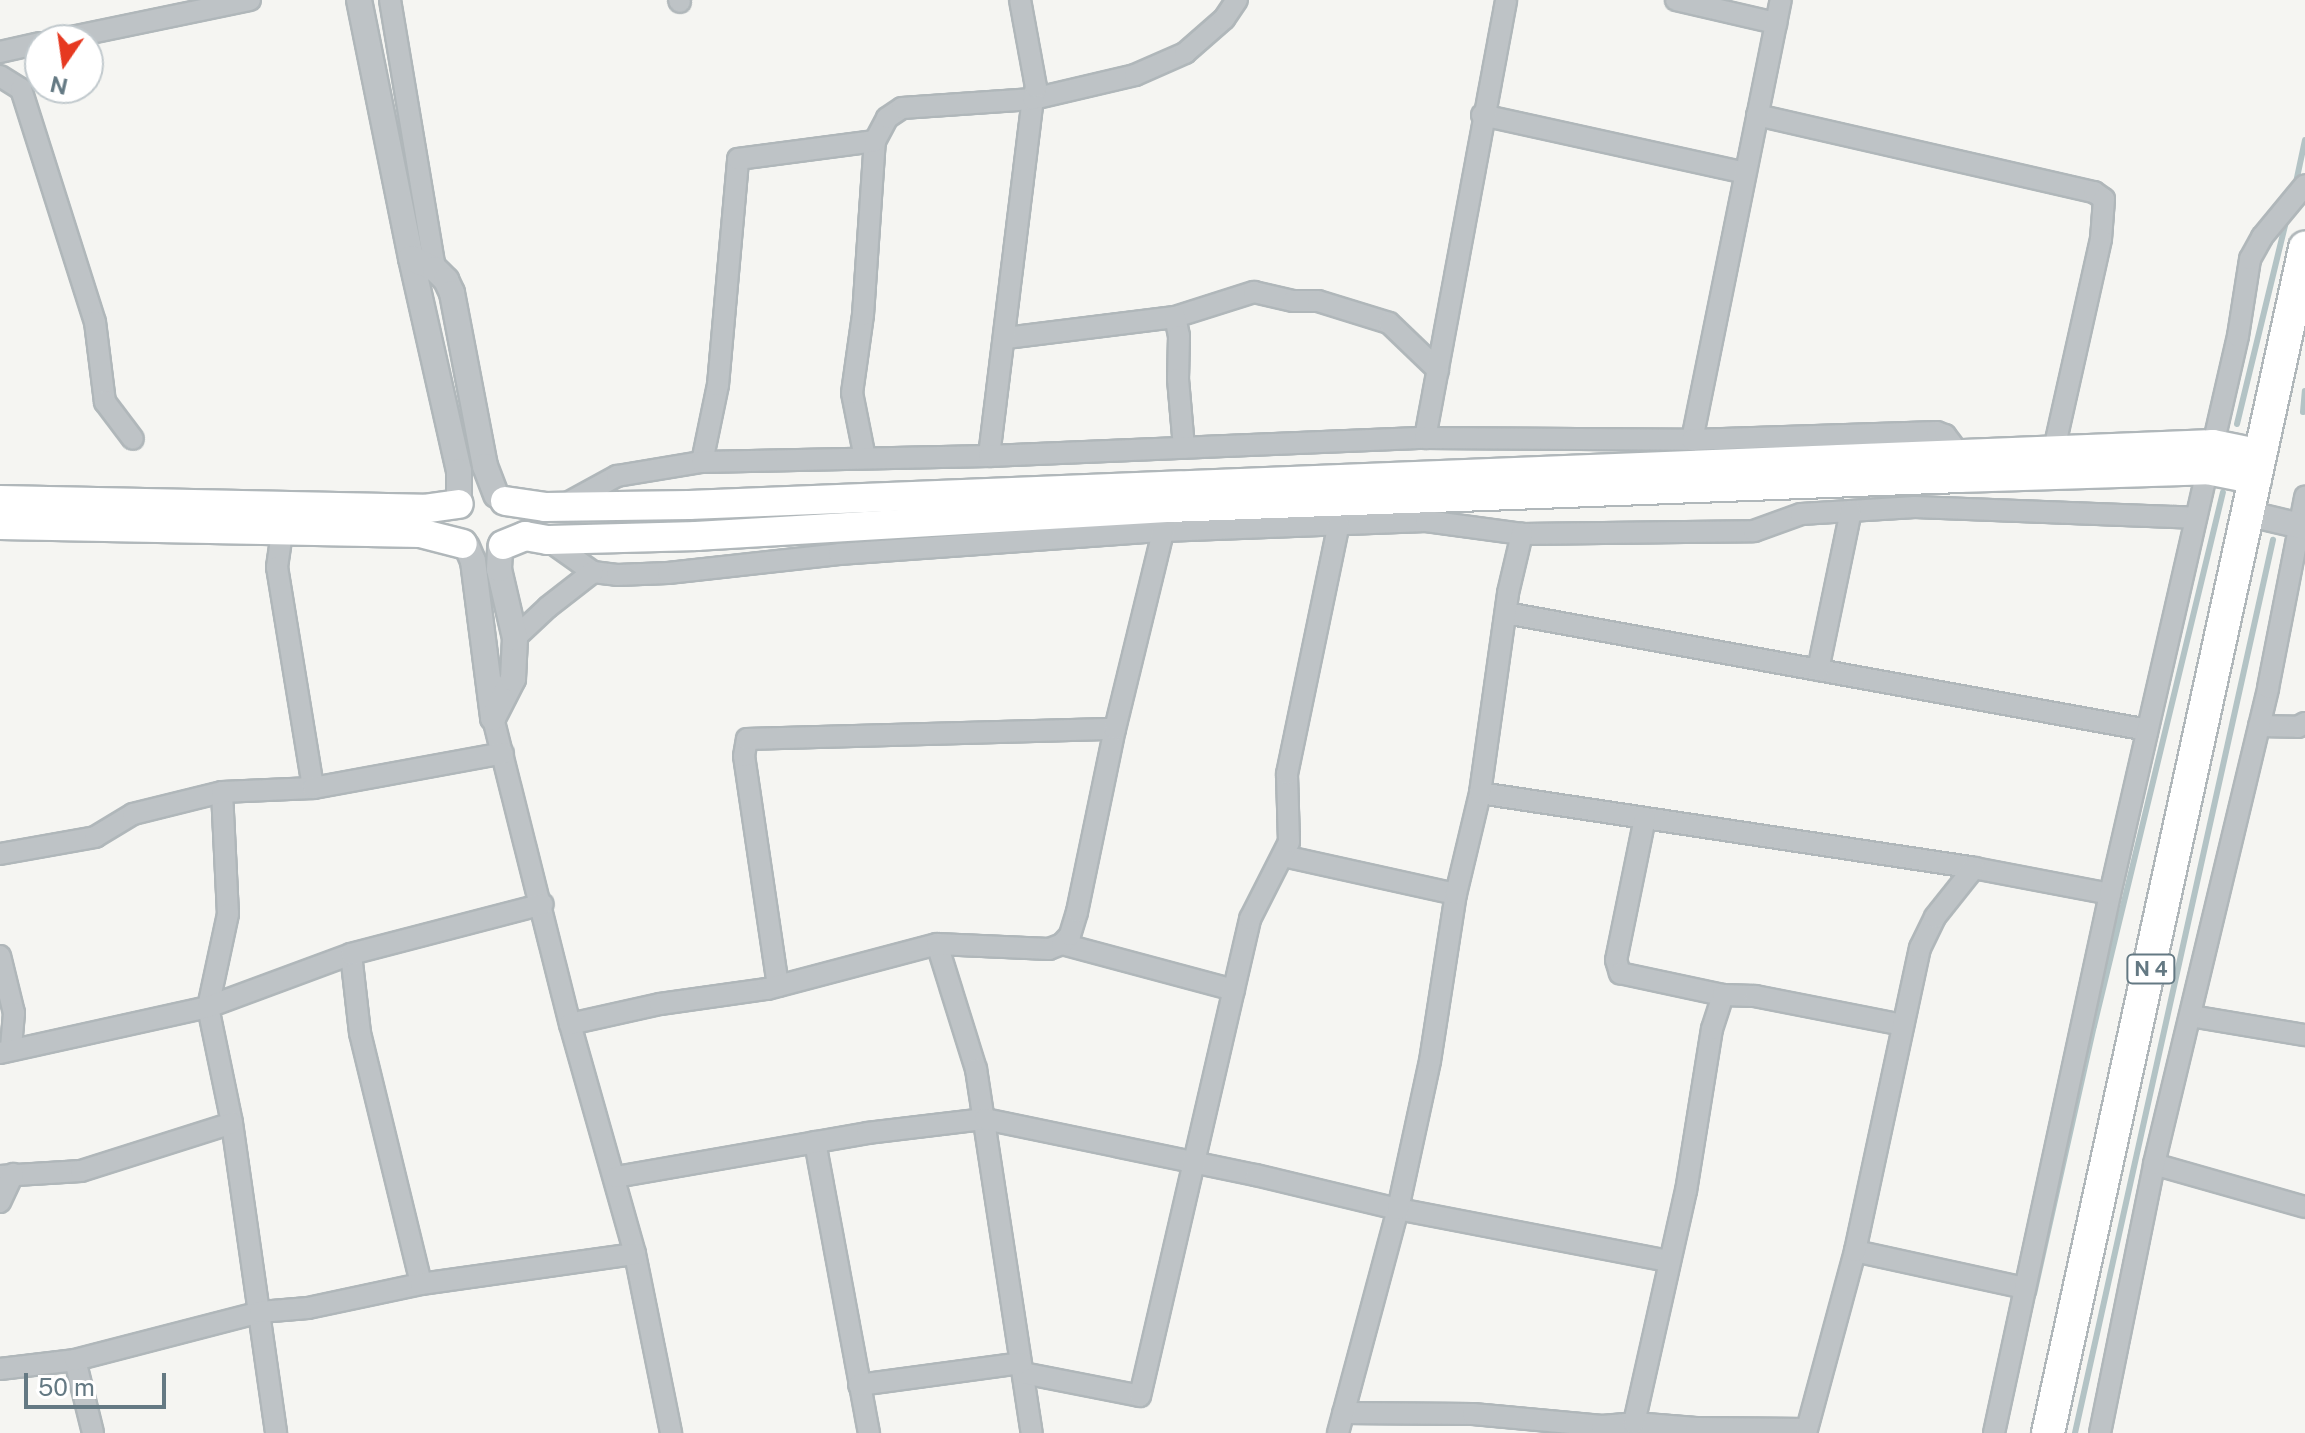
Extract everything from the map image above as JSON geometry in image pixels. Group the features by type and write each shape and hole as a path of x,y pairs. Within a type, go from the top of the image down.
{"highway":[{"name":"N 4","path":"2048,1433 2250,514 2305,248"}],"main road":[{"path":"0,500 284,519 420,533 485,552 525,536 548,540 1166,520 1959,465 2054,449 2210,457 2259,467"},
{"path":"0,525 284,519 423,509 459,504 476,493 560,507 689,505 2210,457"},
{"path":"501,498 513,520 509,538 501,546"},
{"path":"459,504 453,523 465,546"},
{"path":"689,505 697,536"}],"street":[{"path":"104,30 250,0"},
{"path":"359,0 411,258 459,471 459,504"},
{"path":"390,0 435,269"},
{"path":"989,456 1036,87 1020,0"},
{"path":"865,458 852,393 863,315 875,141 887,118 902,108 1033,99 1135,75 1185,53 1224,19 1237,0"},
{"path":"1425,438 1482,115 1506,0"},
{"path":"1676,0 1776,23"},
{"path":"1692,440 1781,0"},
{"path":"0,52 24,47"},
{"path":"0,76 21,89 95,322 105,402 133,439"},
{"path":"1482,115 1745,173"},
{"path":"1757,115 2094,192 2104,199 2101,239 2054,449"},
{"path":"702,462 718,385 738,159 875,141"},
{"path":"1994,1433 2110,894 2238,336 2250,259 2262,237 2305,185"},
{"path":"411,258 435,269 446,280 452,293 485,466 501,498"},
{"path":"1006,338 1175,317 1254,292 1293,301 1318,301 1389,323 1438,370"},
{"path":"1175,317 1179,336 1178,379 1184,448"},
{"path":"560,507 617,476 702,462 989,456 1425,438 1692,440 1937,432 1945,435 1959,465"},
{"path":"2100,1433 2154,1164 2259,726 2302,527 2305,497"},
{"path":"548,540 593,572 668,573 1166,520 1339,524 1426,521 1522,534 1754,531 1801,514 1915,507 2196,518"},
{"path":"1818,670 1851,511"},
{"path":"2250,514 2302,527"},
{"path":"284,519 277,567 313,788"},
{"path":"570,1024 660,1004 778,986 937,944 1049,949 1062,944 1070,935 1077,912 1115,729 1166,520"},
{"path":"859,1385 1022,1368 1140,1396 1250,919 1289,842 1287,774 1339,524"},
{"path":"1522,534 1506,613 1480,793 1456,894 1430,1061 1398,1209 1340,1423 1473,1414 1602,1426 1634,1423 1806,1431 1855,1251 1926,931 1974,868"},
{"path":"465,546 473,561 493,718 543,904 570,1024 616,1177 635,1254 671,1433"},
{"path":"493,718 513,679 515,638 499,569 501,546"},
{"path":"515,638 593,572"},
{"path":"1506,613 2147,730"},
{"path":"2259,726 2298,727 2305,723"},
{"path":"778,986 744,756 747,739 1115,729"},
{"path":"0,854 95,837 133,814 222,792 313,788 503,753"},
{"path":"222,792 228,914 208,1007 232,1123 276,1433"},
{"path":"1480,793 1974,868 2110,894"},
{"path":"1645,818 1616,960 1620,973 1723,995 1755,996 1903,1025"},
{"path":"1283,856 1456,894"},
{"path":"0,956 14,1013 5,1052 208,1007 351,954 543,904"},
{"path":"937,944 976,1069 1032,1433"},
{"path":"1062,944 1234,990"},
{"path":"351,954 360,1033 421,1284"},
{"path":"1634,1423 1686,1191 1712,1029 1723,995"},
{"path":"2191,1016 2305,1035"},
{"path":"616,1177 815,1142 985,1119 1398,1209 1668,1261"},
{"path":"0,1202 7,1175 81,1171 232,1123"},
{"path":"815,1142 869,1433"},
{"path":"2154,1164 2305,1207"},
{"path":"1855,1251 2025,1288"},
{"path":"0,1367 75,1360 260,1312 308,1308 421,1284 635,1254"},
{"path":"75,1360 93,1433"}],"waterway":[{"path":"2295,187 2305,140"},
{"path":"2237,424 2287,217"},
{"path":"2303,412 2305,391"},
{"path":"2034,1294 2094,1026 2223,492"},
{"path":"2075,1433 2273,540"}]}
